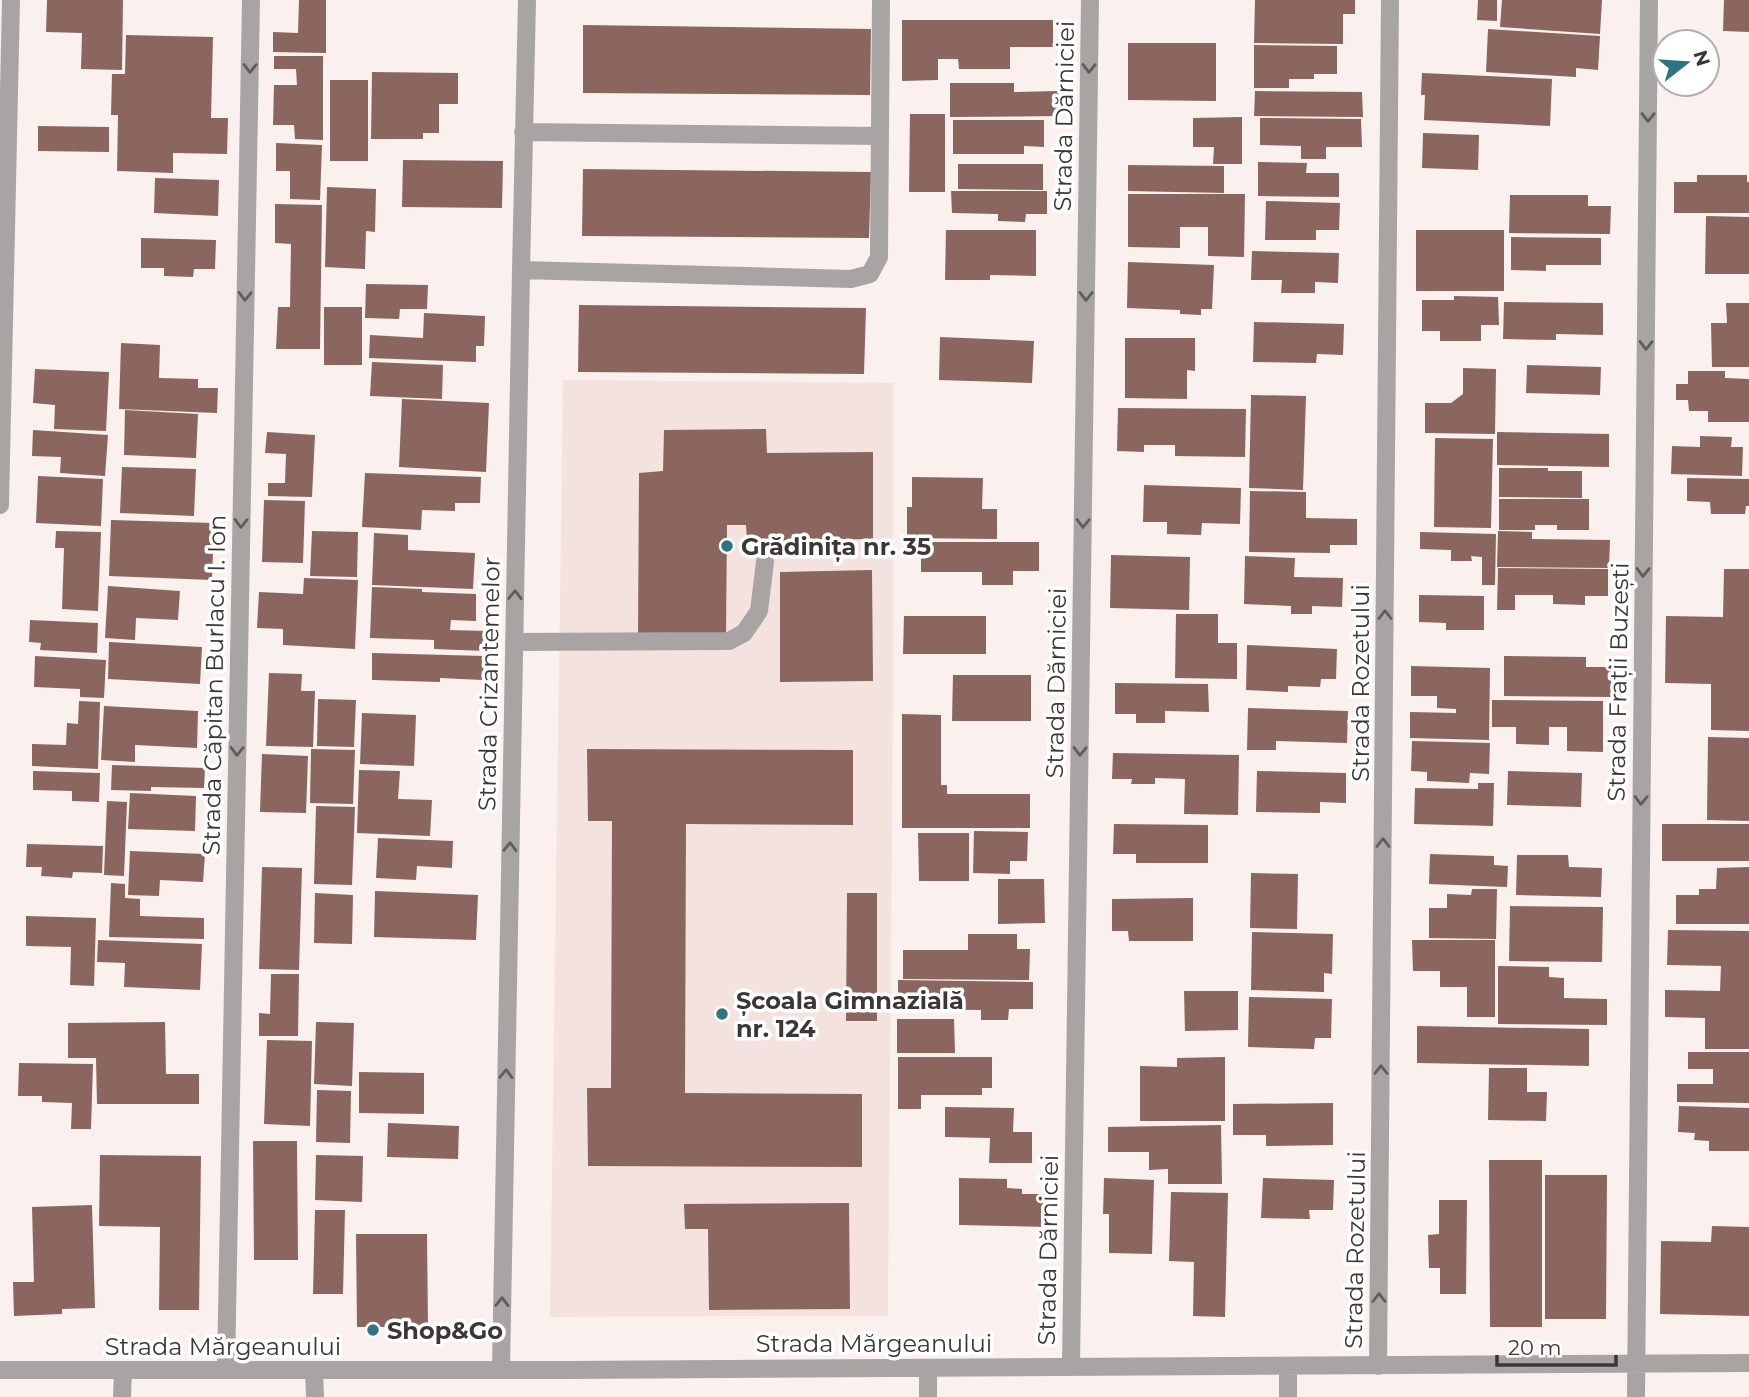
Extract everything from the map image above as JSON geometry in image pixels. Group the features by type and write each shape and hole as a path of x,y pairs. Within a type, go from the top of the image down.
{"street":[{"path":"0,505 10,0"},
{"name":"Strada Căpitan Burlacu I. Ion","path":"226,1370 251,0"},
{"name":"Strada Crizantemelor","path":"501,1370 527,0"},
{"path":"521,270 851,279 870,274 879,257 881,0"},
{"name":"Strada Dărniciei","path":"1071,1366 1090,0"},
{"name":"Strada Rozetului","path":"1378,1366 1390,0"},
{"name":"Strada Frații Buzești","path":"1636,1397 1649,0"},
{"path":"523,132 880,136"},
{"path":"514,642 729,641 744,633 760,611 765,562"},
{"name":"Strada Mărgeanului","path":"0,1370 1749,1363"},
{"path":"1287,1397 1288,1366"},
{"path":"928,1368 928,1397"},
{"path":"122,1397 123,1370"},
{"path":"314,1370 315,1397"}],"shaded area":[{"name":"Școala Gimnazială nr. 124","path":"563,380 893,383 888,1316 550,1317"}],"building":[{"path":"47,0 123,0 122,70 81,69 82,33 46,32"},
{"path":"299,0 326,0 326,53 273,52 273,32 298,33"},
{"path":"1255,0 1355,0 1355,14 1343,14 1343,44 1254,43"},
{"path":"1478,0 1497,0 1497,21 1477,20"},
{"path":"1502,0 1602,0 1600,34 1500,27"},
{"path":"1724,0 1749,0 1749,32 1723,31"},
{"path":"902,20 1053,20 1053,47 1010,47 1010,69 959,69 958,59 938,59 938,80 902,81"},
{"path":"583,25 871,29 870,95 583,93"},
{"path":"1488,29 1600,36 1598,70 1576,68 1576,77 1486,72"},
{"path":"126,35 213,37 211,118 228,118 227,154 173,153 173,173 117,171 118,115 111,115 112,74 125,74"},
{"path":"1128,43 1216,43 1216,101 1128,100"},
{"path":"1254,45 1337,46 1337,74 1314,74 1314,79 1289,79 1289,88 1254,88"},
{"path":"274,56 323,56 323,140 295,139 294,125 273,125 274,85 297,85 296,69 274,69"},
{"path":"372,72 458,73 458,104 439,104 439,133 423,133 423,139 371,139"},
{"path":"1422,73 1552,79 1550,126 1424,120"},
{"path":"330,80 368,80 368,161 330,161"},
{"path":"950,83 1014,83 1014,92 1059,91 1059,116 950,117"},
{"path":"1255,91 1362,92 1363,117 1254,116"},
{"path":"910,114 945,114 945,192 909,192"},
{"path":"1242,117 1242,164 1213,164 1214,147 1193,147 1193,118"},
{"path":"1260,118 1361,119 1362,147 1326,147 1326,159 1301,159 1301,146 1260,145"},
{"path":"953,120 1044,120 1044,147 1024,146 1024,154 953,154"},
{"path":"38,126 109,127 109,152 38,151"},
{"path":"1423,133 1479,135 1478,170 1422,168"},
{"path":"276,143 322,145 320,200 290,199 290,171 276,171"},
{"path":"403,160 503,161 502,208 402,207"},
{"path":"1258,162 1307,163 1306,173 1339,173 1339,197 1258,196"},
{"path":"958,164 1043,164 1043,190 958,189"},
{"path":"1128,165 1224,166 1224,193 1128,191"},
{"path":"583,169 871,172 869,238 582,236"},
{"path":"1697,175 1747,175 1749,213 1674,213 1674,182 1697,182"},
{"path":"155,178 219,180 218,216 154,213"},
{"path":"327,187 376,189 375,232 366,231 365,269 325,267"},
{"path":"951,191 1047,191 1047,214 1026,214 1025,222 998,221 998,214 952,213"},
{"path":"1128,194 1245,194 1244,257 1208,256 1208,227 1180,227 1180,248 1128,247"},
{"path":"1510,195 1588,195 1588,206 1611,206 1610,234 1509,233"},
{"path":"1266,201 1340,203 1339,230 1316,230 1316,240 1265,240"},
{"path":"275,204 322,205 320,349 276,349 278,307 290,307 291,244 275,243"},
{"path":"1706,216 1749,217 1749,274 1705,274"},
{"path":"946,230 1036,230 1036,276 990,275 990,280 945,280"},
{"path":"1416,230 1504,230 1504,291 1416,291"},
{"path":"1511,237 1601,238 1601,265 1546,265 1546,271 1511,270"},
{"path":"141,238 216,240 215,269 194,269 193,277 164,276 164,268 141,268"},
{"path":"1252,251 1339,253 1338,283 1315,282 1315,293 1281,293 1282,280 1251,280"},
{"path":"1128,262 1214,265 1212,309 1201,309 1201,315 1180,314 1180,310 1127,308"},
{"path":"366,284 428,285 427,309 400,309 399,319 365,318"},
{"path":"1454,296 1498,297 1499,325 1481,325 1481,341 1440,341 1440,331 1422,331 1422,300 1454,300"},
{"path":"1504,302 1603,303 1603,335 1556,334 1556,340 1503,339"},
{"path":"1726,303 1749,303 1749,367 1712,367 1711,323 1727,323"},
{"path":"579,305 866,308 864,374 578,372"},
{"path":"324,307 362,307 362,365 324,365"},
{"path":"424,313 485,316 484,346 476,346 476,362 369,358 370,335 423,338"},
{"path":"1254,322 1344,324 1343,355 1317,354 1316,363 1253,362"},
{"path":"940,337 1034,341 1032,383 939,380"},
{"path":"1125,338 1195,338 1195,371 1187,370 1187,399 1125,398"},
{"path":"121,343 160,345 159,378 198,379 198,388 218,388 217,413 119,409"},
{"path":"372,362 443,365 442,399 370,396"},
{"path":"1527,365 1601,367 1600,395 1526,393"},
{"path":"1463,368 1496,369 1495,434 1425,433 1425,403 1451,403 1463,394"},
{"path":"35,369 109,372 106,431 54,429 55,405 33,403"},
{"path":"1688,371 1725,371 1725,378 1749,379 1749,422 1708,422 1708,411 1689,411 1688,400 1676,400 1676,384 1688,384"},
{"path":"1251,395 1306,396 1303,490 1249,488"},
{"path":"402,399 489,403 486,472 399,467"},
{"path":"1118,408 1246,409 1245,457 1175,456 1175,445 1144,445 1144,452 1117,451"},
{"path":"125,410 198,414 196,458 124,455"},
{"path":"766,429 767,453 873,452 873,539 747,541 746,525 727,525 726,633 638,634 639,473 663,471 664,430"},
{"path":"33,430 108,435 105,476 60,473 61,457 32,456"},
{"path":"267,432 315,435 312,497 268,496 268,483 285,483 286,454 265,453"},
{"path":"1497,432 1609,434 1609,467 1497,465"},
{"path":"1700,436 1732,437 1731,447 1743,447 1742,476 1671,474 1672,446 1700,447"},
{"path":"1435,438 1493,439 1491,528 1434,527"},
{"path":"122,467 196,469 194,516 120,513"},
{"path":"1499,468 1582,471 1582,498 1499,497"},
{"path":"365,473 481,477 480,503 455,503 455,511 422,510 421,530 362,527"},
{"path":"38,476 103,479 101,526 36,523"},
{"path":"912,477 983,478 982,509 997,509 997,539 907,538 907,507 912,507"},
{"path":"1687,478 1749,479 1749,506 1746,506 1745,514 1711,514 1710,502 1687,501"},
{"path":"1144,485 1241,488 1240,524 1202,523 1201,535 1167,534 1167,522 1143,522"},
{"path":"1250,491 1306,492 1306,518 1357,519 1357,545 1330,545 1330,553 1249,552"},
{"path":"1499,499 1589,499 1589,530 1557,530 1557,525 1535,525 1535,530 1499,530"},
{"path":"264,500 305,501 303,563 262,562"},
{"path":"111,520 214,523 212,580 109,576"},
{"path":"56,531 101,532 98,611 62,609 64,548 55,548"},
{"path":"312,531 358,532 357,577 310,576"},
{"path":"1498,531 1532,532 1532,539 1610,540 1609,568 1497,567"},
{"path":"1420,532 1496,534 1495,585 1482,585 1482,557 1471,556 1472,561 1451,561 1451,550 1420,549"},
{"path":"374,533 408,535 408,550 475,553 473,589 372,585"},
{"path":"921,542 1039,542 1039,571 1013,571 1013,585 982,585 982,572 921,572"},
{"path":"1111,555 1190,557 1189,610 1110,608"},
{"path":"1245,556 1295,558 1294,577 1343,578 1342,607 1312,606 1312,614 1291,614 1291,606 1244,604"},
{"path":"1498,568 1608,569 1608,596 1585,596 1585,605 1553,604 1553,595 1515,595 1515,610 1497,610"},
{"path":"1724,569 1749,569 1749,731 1711,730 1711,684 1665,683 1666,616 1723,617"},
{"path":"872,570 873,681 780,682 780,572"},
{"path":"304,578 358,580 355,649 283,645 283,629 257,628 259,592 303,594"},
{"path":"108,586 180,591 178,620 136,618 135,640 105,638"},
{"path":"372,587 476,594 476,621 451,620 450,630 486,631 486,651 434,649 434,640 370,638"},
{"path":"1419,595 1484,596 1484,630 1446,630 1446,623 1419,622"},
{"path":"1176,614 1218,614 1218,643 1237,643 1237,679 1175,678"},
{"path":"904,616 986,616 986,654 903,654"},
{"path":"30,620 98,623 97,653 40,650 41,643 29,642"},
{"path":"109,642 202,647 200,684 108,679"},
{"path":"1247,645 1337,649 1336,679 1321,679 1320,687 1288,686 1288,692 1246,690"},
{"path":"372,653 485,656 483,680 372,680"},
{"path":"35,656 106,660 104,698 80,697 80,689 34,687"},
{"path":"1504,656 1586,657 1586,667 1613,667 1613,697 1504,696"},
{"path":"1411,666 1490,668 1489,740 1410,738 1410,712 1456,713 1456,709 1437,708 1437,696 1411,696"},
{"path":"269,673 302,674 301,691 315,691 313,747 266,746"},
{"path":"953,675 1031,675 1031,721 952,721"},
{"path":"1115,683 1208,684 1209,712 1165,711 1165,723 1136,723 1136,714 1115,714"},
{"path":"318,699 356,700 354,747 317,746"},
{"path":"1492,700 1603,701 1603,752 1567,751 1567,727 1549,727 1549,745 1516,744 1516,727 1492,727"},
{"path":"79,701 100,702 98,769 32,766 32,744 66,745 67,723 78,724"},
{"path":"104,706 198,711 197,748 135,745 135,762 101,760"},
{"path":"1248,708 1348,711 1347,743 1276,741 1276,750 1247,750"},
{"path":"362,713 416,715 414,766 360,764"},
{"path":"902,714 941,715 941,785 947,785 947,794 1030,794 1030,828 902,828"},
{"path":"1708,737 1749,738 1749,821 1707,820"},
{"path":"1412,741 1490,743 1489,774 1470,773 1469,783 1427,781 1427,772 1411,771"},
{"path":"311,749 355,750 353,804 310,803"},
{"path":"587,749 853,750 853,825 686,824 685,1093 862,1094 862,1167 588,1166 587,1088 611,1088 612,821 588,821"},
{"path":"1113,753 1239,755 1238,815 1184,814 1185,779 1155,778 1155,784 1131,784 1132,779 1112,779"},
{"path":"262,754 308,756 306,813 260,812"},
{"path":"112,765 205,768 204,788 151,787 151,791 111,790"},
{"path":"359,770 400,771 398,799 432,800 430,836 357,833"},
{"path":"33,771 100,773 99,802 72,801 72,791 33,790"},
{"path":"1257,771 1346,773 1346,803 1320,802 1320,813 1256,812"},
{"path":"1508,771 1582,773 1581,807 1507,805"},
{"path":"1478,783 1494,783 1493,826 1414,824 1415,788 1478,789"},
{"path":"130,793 196,796 195,831 128,829"},
{"path":"107,801 127,802 124,876 104,875"},
{"path":"316,806 355,807 352,885 314,884"},
{"path":"1114,824 1208,825 1208,863 1136,863 1136,854 1113,854"},
{"path":"1662,824 1749,824 1749,861 1662,861"},
{"path":"974,831 1028,832 1027,861 1010,861 1010,874 973,873"},
{"path":"918,833 969,833 969,881 919,881"},
{"path":"378,838 453,841 452,868 417,866 416,880 376,878"},
{"path":"27,844 103,846 102,873 73,872 72,878 41,876 42,867 26,867"},
{"path":"130,851 205,854 203,882 160,880 159,896 128,895"},
{"path":"1430,854 1494,856 1494,865 1508,866 1507,887 1429,884"},
{"path":"1517,855 1568,855 1569,867 1602,868 1601,897 1516,895"},
{"path":"262,867 302,868 299,970 259,969"},
{"path":"1749,867 1749,924 1676,924 1676,895 1699,895 1699,889 1716,889 1717,868"},
{"path":"1251,873 1298,874 1297,929 1250,928"},
{"path":"998,879 1044,879 1045,923 998,924"},
{"path":"111,883 125,884 125,898 140,899 140,916 204,918 204,939 109,937"},
{"path":"1472,889 1497,889 1496,939 1429,938 1429,908 1447,908 1447,894 1471,895"},
{"path":"375,891 478,895 476,940 374,937"},
{"path":"315,893 353,895 352,944 314,943"},
{"path":"847,893 877,893 877,1021 846,1021"},
{"path":"1193,898 1193,941 1129,941 1128,931 1112,931 1112,899"},
{"path":"1510,906 1603,907 1602,962 1509,961"},
{"path":"26,916 96,918 94,986 70,985 71,947 26,946"},
{"path":"1668,930 1749,931 1749,1049 1705,1049 1705,1018 1665,1017 1665,990 1720,991 1721,966 1667,965"},
{"path":"1252,932 1333,934 1332,974 1324,973 1324,992 1251,990"},
{"path":"968,934 1017,934 1017,949 1030,949 1029,980 903,979 903,950 968,950"},
{"path":"98,940 202,944 200,990 124,987 125,963 97,962"},
{"path":"1412,940 1495,940 1495,1017 1467,1017 1467,987 1440,987 1440,971 1413,971"},
{"path":"1498,966 1549,967 1549,977 1564,978 1564,998 1607,999 1607,1025 1498,1024"},
{"path":"271,974 299,974 298,1036 259,1036 259,1013 270,1014"},
{"path":"898,980 1033,982 1033,1009 1009,1009 1008,1020 981,1020 981,1010 898,1009"},
{"path":"1184,991 1238,991 1238,1030 1185,1031"},
{"path":"1249,997 1332,999 1331,1038 1315,1038 1314,1049 1248,1047"},
{"path":"897,1019 954,1019 955,1053 897,1053"},
{"path":"165,1022 166,1074 199,1074 199,1104 97,1104 96,1058 68,1058 68,1023"},
{"path":"316,1022 354,1023 352,1086 314,1084"},
{"path":"1417,1026 1589,1029 1589,1066 1417,1063"},
{"path":"267,1040 312,1041 310,1126 264,1124"},
{"path":"1688,1052 1749,1052 1749,1103 1677,1102 1677,1084 1713,1084 1713,1069 1688,1069"},
{"path":"898,1057 992,1057 992,1088 982,1088 982,1095 921,1095 921,1109 898,1109"},
{"path":"1225,1057 1225,1121 1140,1121 1140,1066 1177,1067 1177,1058"},
{"path":"19,1063 93,1064 91,1129 71,1129 72,1103 42,1102 42,1096 18,1096"},
{"path":"1489,1068 1527,1068 1527,1092 1547,1092 1546,1121 1488,1120"},
{"path":"359,1072 424,1073 424,1114 359,1113"},
{"path":"317,1090 351,1091 350,1143 316,1142"},
{"path":"1333,1103 1333,1145 1266,1146 1266,1135 1233,1135 1233,1104"},
{"path":"1679,1106 1749,1108 1749,1151 1709,1151 1709,1141 1694,1140 1695,1133 1678,1132"},
{"path":"945,1107 1014,1108 1013,1132 1032,1132 1032,1163 989,1163 990,1138 945,1137"},
{"path":"388,1123 459,1126 458,1159 387,1157"},
{"path":"1221,1125 1222,1184 1168,1184 1168,1169 1149,1170 1149,1152 1108,1152 1108,1127"},
{"path":"253,1141 297,1141 298,1260 254,1260"},
{"path":"100,1155 201,1156 199,1310 159,1310 160,1227 99,1226"},
{"path":"316,1155 363,1156 362,1202 315,1200"},
{"path":"1489,1160 1542,1160 1542,1327 1490,1327"},
{"path":"1545,1175 1607,1175 1606,1319 1545,1319"},
{"path":"959,1178 1007,1179 1007,1188 1022,1189 1022,1194 1049,1194 1049,1227 959,1225"},
{"path":"1104,1178 1154,1180 1152,1254 1109,1253 1109,1214 1103,1214"},
{"path":"1263,1178 1334,1180 1333,1210 1309,1210 1310,1219 1261,1218"},
{"path":"1171,1192 1228,1193 1225,1317 1193,1316 1194,1262 1169,1261"},
{"path":"1439,1200 1467,1200 1466,1294 1440,1294 1440,1268 1429,1268 1428,1235 1439,1234"},
{"path":"849,1203 850,1309 709,1310 708,1229 685,1229 684,1204"},
{"path":"92,1205 95,1308 62,1309 62,1314 14,1316 13,1282 34,1282 32,1207"},
{"path":"315,1210 345,1210 343,1294 313,1294"},
{"path":"1712,1226 1749,1227 1749,1316 1660,1314 1661,1241 1711,1242"},
{"path":"356,1234 427,1234 428,1327 357,1327"}],"place":[{"name":"Grădinița nr. 35","path":"727,546"},
{"name":"Școala Gimnazială nr. 124","path":"722,1014"},
{"name":"Shop&Go","path":"373,1330"}]}
